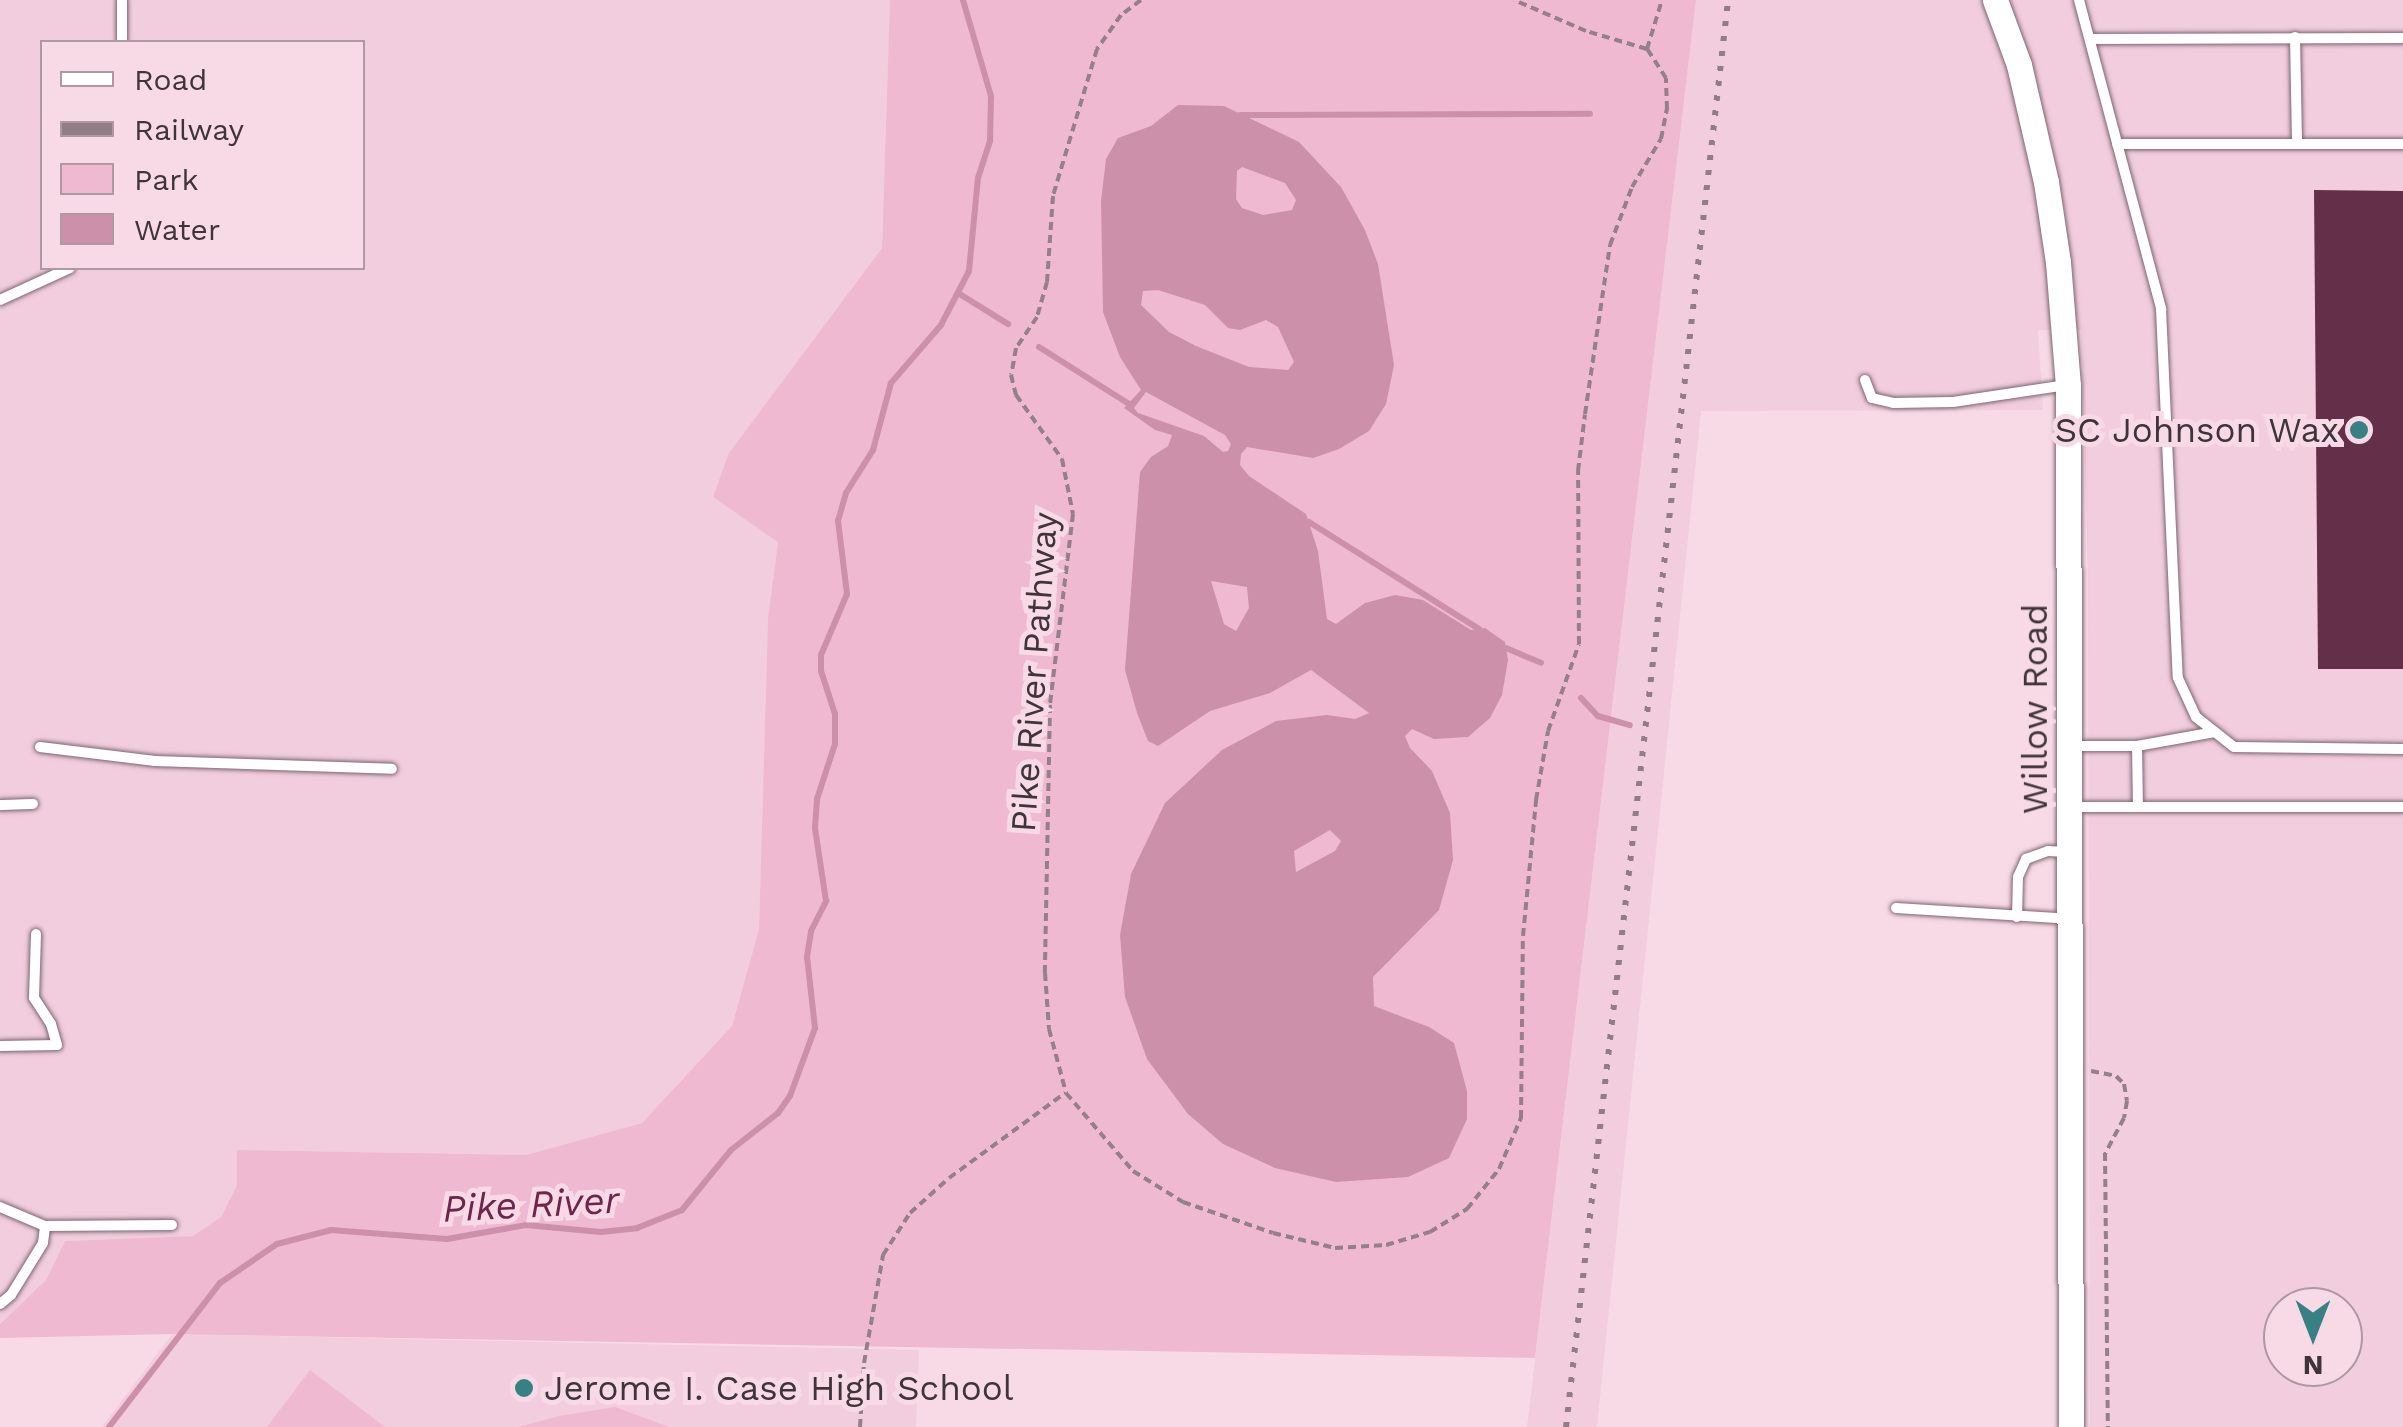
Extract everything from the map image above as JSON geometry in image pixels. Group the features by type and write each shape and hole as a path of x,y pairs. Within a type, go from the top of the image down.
{"street":[{"name":"Willow Road","path":"1995,0 2020,64 2046,182 2058,262 2068,385 2071,1427"}],"lane":[{"path":"122,0 122,40"},
{"path":"2080,0 2161,310 2178,678 2196,717 2234,746 2403,749"},
{"path":"2295,37 2297,144"},
{"path":"2090,39 2403,38"},
{"path":"2117,144 2403,144"},
{"path":"0,300 66,270"},
{"path":"1865,380 1872,398 1893,403 1954,402 2068,385"},
{"path":"2070,746 2137,746 2214,732"},
{"path":"2137,746 2138,808"},
{"path":"40,747 155,761 392,768"},
{"path":"0,805 33,804"},
{"path":"2070,807 2403,807"},
{"path":"2017,917 2018,877 2026,859 2048,851 2071,852"},
{"path":"1896,908 2070,919"},
{"path":"0,1046 57,1045 52,1024 34,998 36,934"},
{"path":"0,1207 46,1226 172,1225"},
{"path":"0,1304 11,1295 43,1243 46,1226"}],"path":[{"name":"Pike River Pathway","path":"1140,0 1097,49 1053,196 1048,282 1037,317 1016,348 1011,375 1016,396 1062,458 1073,514 1050,705 1045,973 1049,1030 1066,1093 1133,1172 1183,1202 1273,1233 1335,1248 1386,1245 1430,1232 1466,1209 1499,1169 1521,1118 1524,936 1536,800 1548,730 1579,644 1578,471 1610,245 1632,187 1661,139 1668,109 1666,78 1647,49"},
{"path":"1514,0 1586,31 1647,49 1662,0"},
{"path":"2072,1070 2116,1076 2124,1084 2127,1101 2124,1118 2105,1153 2108,1427"},
{"path":"860,1427 864,1363 883,1255 910,1212 949,1178 1066,1093"}],"shaded area":[{"path":"0,0 890,0 882,248 729,453 778,542 768,618 759,929 732,1026 642,1123 526,1155 238,1150 237,1185 221,1217 194,1236 65,1241 46,1280 0,1324"},
{"path":"1696,0 2403,0 2403,1427 2090,1427 2088,573 2081,330 2038,330 2043,410 1701,411 1597,1427 1527,1427"},
{"name":"Jerome I. Case High School","path":"172,1334 919,1350 916,1427 102,1427"}],"green space":[{"path":"890,0 1696,0 1535,1358 172,1334 0,1338 0,1324 46,1280 65,1241 193,1236 221,1217 237,1185 237,1150 526,1155 642,1123 732,1026 759,929 768,618 778,542 713,497 729,453 882,248"},
{"path":"310,1370 385,1427 267,1427"},
{"path":"615,1407 669,1427 518,1427 560,1416"}],"water":[{"path":"1178,105 1224,106 1299,142 1341,187 1365,230 1378,264 1394,365 1386,404 1369,431 1339,449 1313,458 1247,447 1241,454 1240,465 1249,476 1306,514 1318,551 1327,619 1336,624 1365,603 1395,595 1423,600 1471,630 1485,628 1505,642 1508,660 1502,695 1490,718 1468,737 1434,739 1412,729 1405,736 1410,748 1432,771 1450,813 1453,860 1439,910 1373,977 1374,1006 1429,1027 1454,1043 1467,1091 1467,1119 1449,1158 1408,1177 1336,1182 1275,1168 1223,1144 1188,1114 1147,1059 1125,997 1120,935 1131,874 1165,803 1222,750 1276,721 1327,715 1355,719 1369,713 1311,670 1270,693 1210,711 1158,746 1148,741 1137,713 1125,670 1140,472 1151,457 1168,446 1172,435 1155,430 1124,408 1141,390 1120,357 1103,312 1101,201 1106,159 1118,138 1151,126","holes":["1242,167 1285,183 1296,200 1292,210 1263,215 1242,208 1236,199 1237,171","1158,290 1205,305 1228,328 1240,330 1266,320 1278,327 1294,362 1288,370 1249,367 1196,346 1169,332 1141,305 1143,291","1146,392 1225,435 1231,444 1223,452 1204,436 1138,413 1134,408","1211,581 1247,587 1249,608 1236,631 1224,624","1330,830 1341,841 1335,851 1296,872 1294,851"]}],"building":[{"name":"SC Johnson Wax","path":"2314,190 2403,191 2403,669 2318,669"}],"waterway":[{"name":"Pike River","path":"109,1427 220,1283 277,1244 331,1230 447,1239 526,1225 601,1232 637,1228 682,1210 731,1150 778,1113 790,1096 815,1028 807,957 811,931 826,901 815,828 817,799 835,744 835,714 821,671 821,655 847,594 838,521 846,493 873,450 891,383 941,325 969,271 978,178 990,141 991,96 963,0"},
{"path":"1240,115 1590,114"},
{"path":"958,293 1008,324"},
{"path":"1039,347 1129,404"},
{"path":"1309,522 1479,629"},
{"path":"1506,648 1541,663"},
{"path":"1581,698 1598,716 1630,725"}],"railway":[{"path":"1566,1427 1728,0"}],"place":[{"name":"SC Johnson Wax","path":"2359,430"},
{"name":"Jerome I. Case High School","path":"524,1388"}]}
